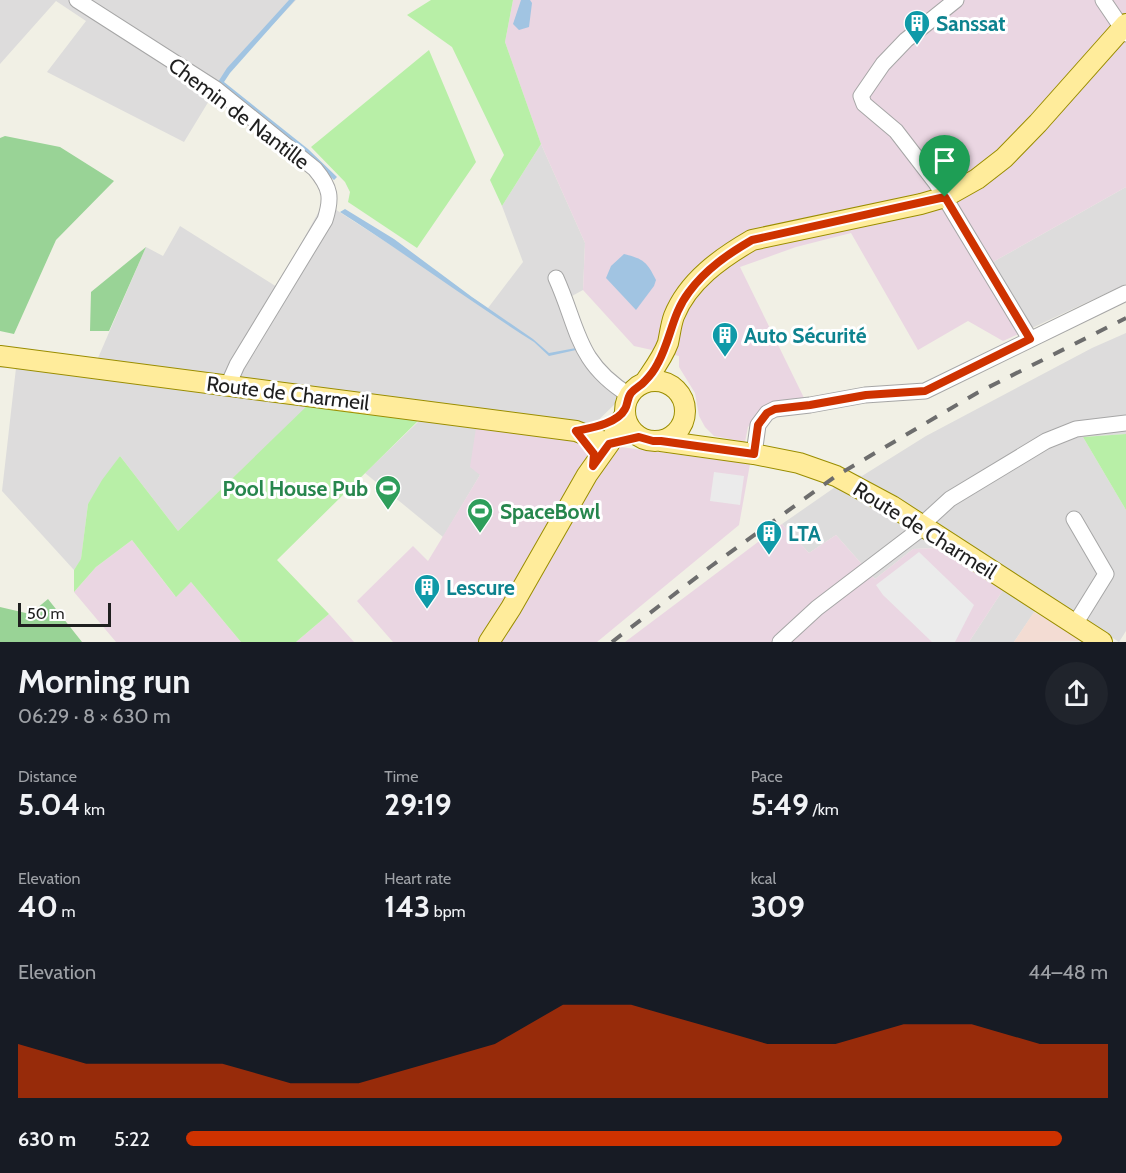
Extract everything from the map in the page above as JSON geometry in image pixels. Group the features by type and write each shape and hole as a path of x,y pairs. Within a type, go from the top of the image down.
{"main road":[{"path":"645,382 658,364 667,345 675,315 688,293 705,273 727,254 752,240 945,197 977,179 1004,158 1125,29"},
{"path":"667,345 671,384"},
{"name":"Route de Charmeil","path":"0,356 576,431 609,444"},
{"path":"489,642 593,466 609,444 626,406 636,387 653,380 671,384 683,399 686,408 685,418 676,433 661,441 653,441 639,437 632,431 626,406"},
{"name":"Route de Charmeil","path":"576,431 604,424 626,406"},
{"name":"Route de Charmeil","path":"685,418 708,441 734,450"},
{"path":"576,431 594,454 593,466"},
{"path":"609,444 639,437"},
{"name":"Route de Charmeil","path":"661,441 734,450 799,464 836,476 892,506 921,527 1102,642"}],"street":[{"name":"Chemin de Nantille","path":"77,0 216,89 315,170 324,180 329,193 330,205 325,220 237,365 228,385"},
{"path":"956,0 906,40 883,64 861,96 864,104 896,131 945,197 1030,339"},
{"path":"1103,0 1125,29"},
{"path":"556,278 588,359 612,385 626,406"},
{"path":"754,454 758,425 767,413 775,409 866,395 925,391 1126,293"},
{"path":"780,642 817,608 918,531 950,500 1046,441 1076,429 1126,423"},
{"path":"1074,519 1106,574 1075,624"}],"shaded area":[{"path":"0,0 296,0 224,76 184,142 47,72 86,21 56,1 0,64"},
{"path":"513,0 1126,0 1126,187 993,262 1032,328 1003,341 968,321 918,350 851,233 796,247 740,267 805,400 766,405 748,427 745,442 714,436 699,416 695,393 679,367 679,356 634,346 583,290 585,243 541,144 505,42"},
{"path":"541,144 585,243 583,290 572,296 587,346 611,377 624,384 616,403 577,441 480,475 443,537 365,473 420,420 309,405 178,531 120,456 88,504 81,560 74,570 2,491 16,368 0,368 0,348 98,358 146,247 163,256 180,226 277,287 324,202 488,308 523,262 502,206"},
{"path":"1126,187 1126,284 1032,328 993,262"},
{"path":"1126,333 1126,434 1083,437 1126,510 1126,631 1119,642 1046,595 1014,642 969,642 1003,590 937,548 913,549 875,579 836,535 809,553 782,524 854,474 862,476 926,436 1092,348"},
{"path":"476,428 750,464 739,525 597,642 393,642 357,601 413,546 428,561 480,475 470,467"},
{"path":"714,472 744,476 740,505 710,501"},
{"path":"782,524 809,553 836,535 875,579 913,549 937,548 1003,590 969,642 625,642"},
{"path":"132,540 175,596 191,582 241,642 116,642 74,592 96,567"},
{"path":"919,552 974,605 955,642 932,642 883,595 876,585"},
{"path":"1034,612 1086,641 1014,642"},
{"path":"329,614 354,642 296,642"}],"green space":[{"path":"431,0 513,0 505,42 541,144 502,206 490,180 504,155 452,47 407,15"},
{"path":"429,50 476,162 417,248 348,202 350,192 345,182 311,147"},
{"path":"5,136 60,147 114,181 56,240 14,334 0,331 0,138"},
{"path":"146,247 109,331 90,331 91,292"},
{"path":"309,404 420,419 277,560 329,614 296,642 241,642 191,582 176,597 132,540 96,567 74,592 74,570 81,559 88,504 120,456 178,531"},
{"path":"1126,434 1126,510 1083,437"},
{"path":"48,599 82,642 0,642 0,607 30,614"}],"water":[{"path":"289,0 295,0 224,82 308,149 337,177 334,180 218,82 227,68"},
{"path":"521,0 530,0 532,3 529,27 519,30 513,24"},
{"path":"345,209 394,239 549,353 576,348 576,350 549,356 534,342 340,212"},
{"path":"624,254 644,262 656,280 636,310 606,278 611,266"}],"railway":[{"path":"612,642 710,567 836,476 977,393 1126,318"}],"place":[{"name":"Sanssat","path":"917,46"},
{"name":"Auto Sécurité","path":"725,358"},
{"name":"Pool House Pub","path":"388,511"},
{"name":"SpaceBowl","path":"480,534"},
{"name":"LTA","path":"769,556"},
{"name":"Lescure","path":"427,610"}],"route":[{"path":"945,197 1030,339 925,391 866,395 775,409 767,413 758,425 754,454 646,440 639,437 609,444 593,466 594,454 576,431 597,427 611,421 625,410 629,395 645,382 658,364 667,345 675,315 688,293 705,273 727,254 752,240 945,197"}]}
